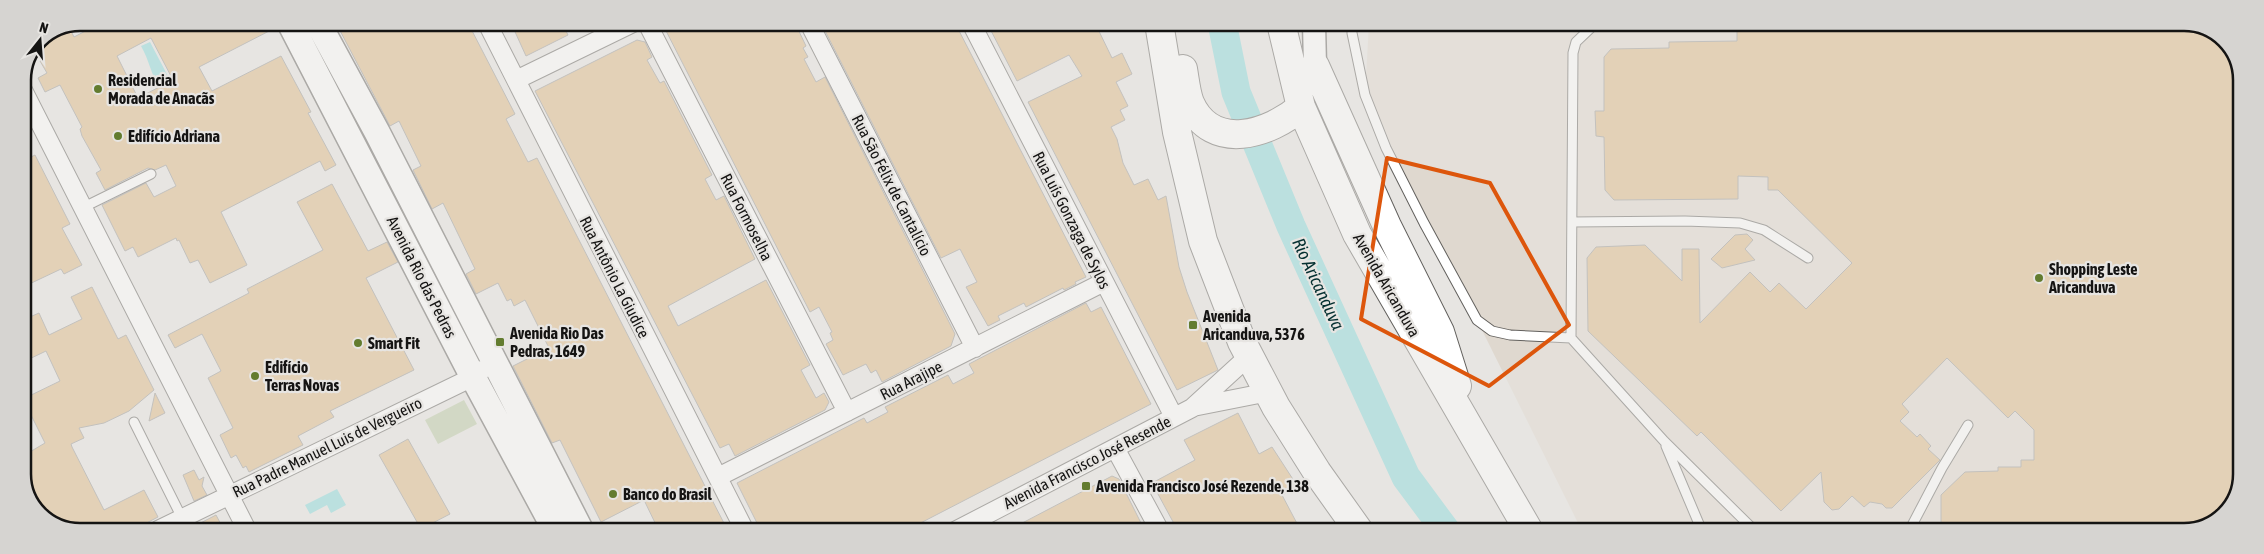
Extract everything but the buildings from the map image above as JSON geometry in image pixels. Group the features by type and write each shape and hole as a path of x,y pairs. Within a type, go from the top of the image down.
{"highway":[{"path":"1160,31 1177,132 1203,240 1249,356 1276,407 1317,472 1353,523"},
{"path":"1178,31 1190,103 1199,118 1212,128 1230,134 1250,134 1264,130 1295,112"},
{"name":"Avenida Aricanduva","path":"1281,31 1295,112 1356,234 1524,523"},
{"path":"1315,66 1387,226 1440,332 1459,391 1462,414"}],"main road":[{"name":"Avenida Rio das Pedras","path":"294,31 474,376 545,523"},
{"name":"Avenida Rio das Pedras","path":"322,31 378,132 578,523"}],"street":[{"name":"Rua Antônio La Giudice","path":"491,31 741,523"},
{"path":"516,80 617,31"},
{"name":"Rua Formoselha","path":"651,31 847,412"},
{"name":"Rua São Félix de Cantalício","path":"813,31 975,348"},
{"name":"Rua Luís Gonzaga de Sylos","path":"975,31 1174,417"},
{"path":"1295,112 1312,84 1315,66 1314,31"},
{"path":"31,108 243,523"},
{"name":"Rua Arajipe","path":"718,477 1104,282"},
{"name":"Avenida Francisco José Resende","path":"1192,408 1249,356"},
{"name":"Rua Padre Manuel Luis de Vergueiro","path":"172,523 474,376 494,361"},
{"name":"Avenida Francisco José Resende","path":"970,523 1192,408 1269,392"},
{"path":"1116,448 1156,523"}],"lane":[{"path":"1352,31 1365,95 1386,148 1477,320 1492,331 1510,335 1571,338"},
{"path":"1588,31 1576,42 1572,53 1571,338 1664,441 1747,523"},
{"path":"82,208 151,174"},
{"path":"1572,222 1685,221 1740,223 1764,230 1808,258"},
{"path":"134,422 182,518"},
{"path":"1913,523 1942,468 1968,425"},
{"path":"1664,441 1699,523"}],"highlighted area":[{"path":"1387,158 1490,183 1569,325 1489,386 1361,319"}],"shaded area":[{"name":"Shopping Leste Aricanduva","path":"1369,31 2184,31 2193,32 2208,38 2221,48 2229,62 2233,77 2233,474 2229,492 2221,506 2214,513 2199,520 2184,523 1578,523 1365,95"}],"green space":[{"path":"464,400 477,424 438,444 425,420"}],"water":[{"path":"150,42 170,80 158,86 141,46"},
{"path":"337,489 346,505 331,513 327,505 310,514 305,505"}],"waterway":[{"name":"Rio Aricanduva","path":"1224,31 1236,92 1291,226 1406,477 1440,523"}],"place":[{"name":"Residencial Morada de Anacãs","path":"98,89"},
{"name":"Edifício Adriana","path":"118,136"},
{"name":"Shopping Leste Aricanduva","path":"2039,278"},
{"name":"Avenida Aricanduva, 5376","path":"1193,325"},
{"name":"Avenida Rio Das Pedras, 1649","path":"500,342"},
{"name":"Smart Fit","path":"358,343"},
{"name":"Edifício Terras Novas","path":"255,376"},
{"name":"Avenida Francisco José Rezende, 138","path":"1086,486"},
{"name":"Banco do Brasil","path":"613,494"}]}
